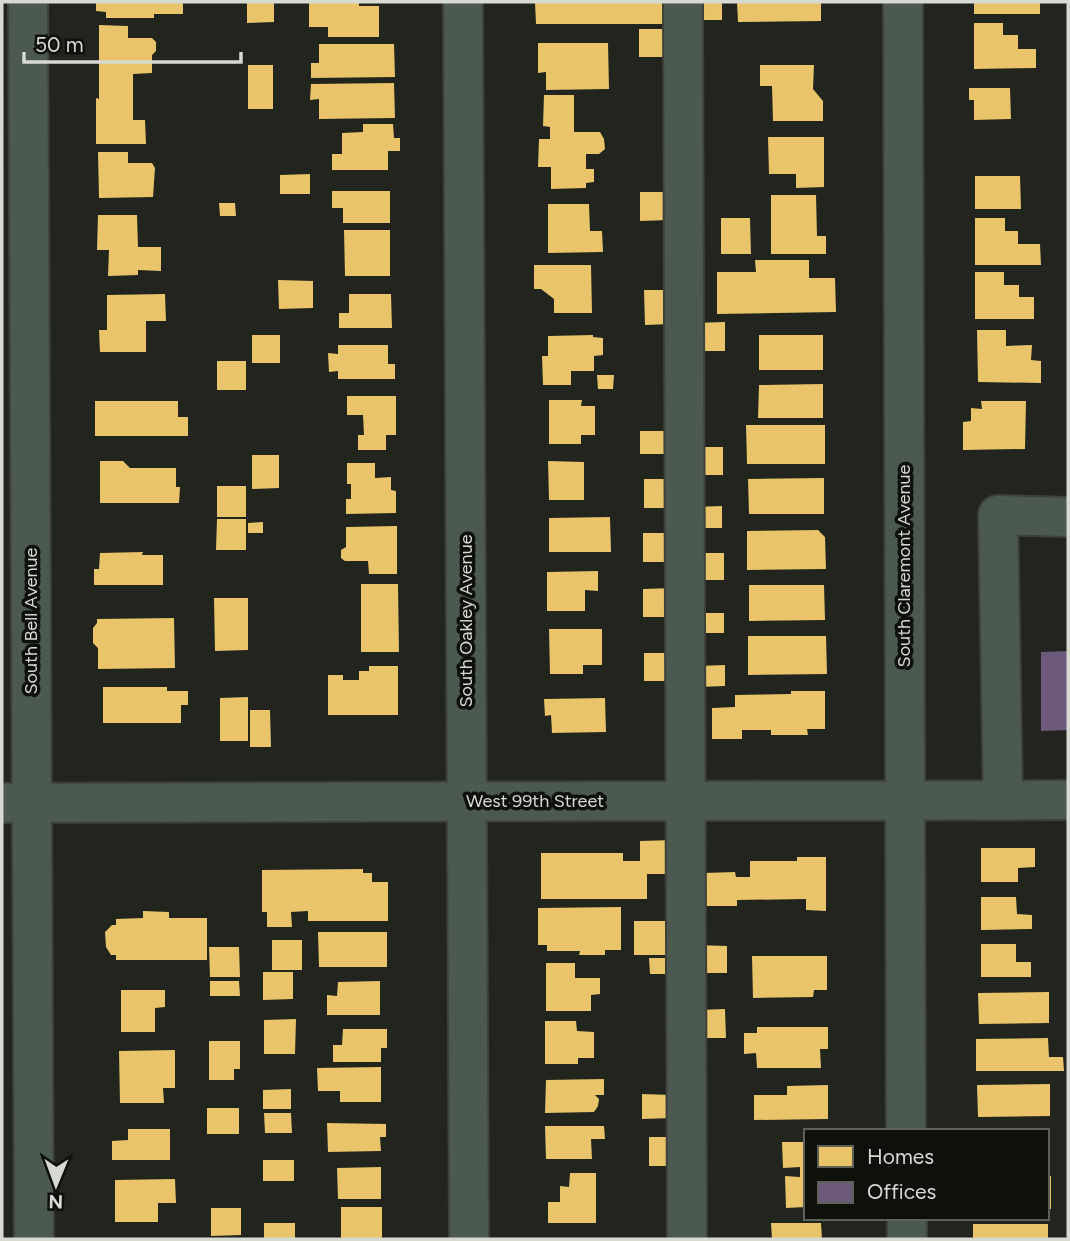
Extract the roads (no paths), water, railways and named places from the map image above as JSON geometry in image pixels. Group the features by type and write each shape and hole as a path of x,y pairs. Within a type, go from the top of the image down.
{"street":[{"name":"South Bell Avenue","path":"28,2 17,802 34,1239"},
{"name":"South Oakley Avenue","path":"463,2 469,1239"},
{"path":"682,2 687,1239"},
{"name":"South Claremont Avenue","path":"902,2 906,1129"},
{"path":"1003,800 998,516 1068,517"},
{"name":"West 99th Street","path":"17,802 1068,800"},
{"path":"907,1220 907,1239"}]}
